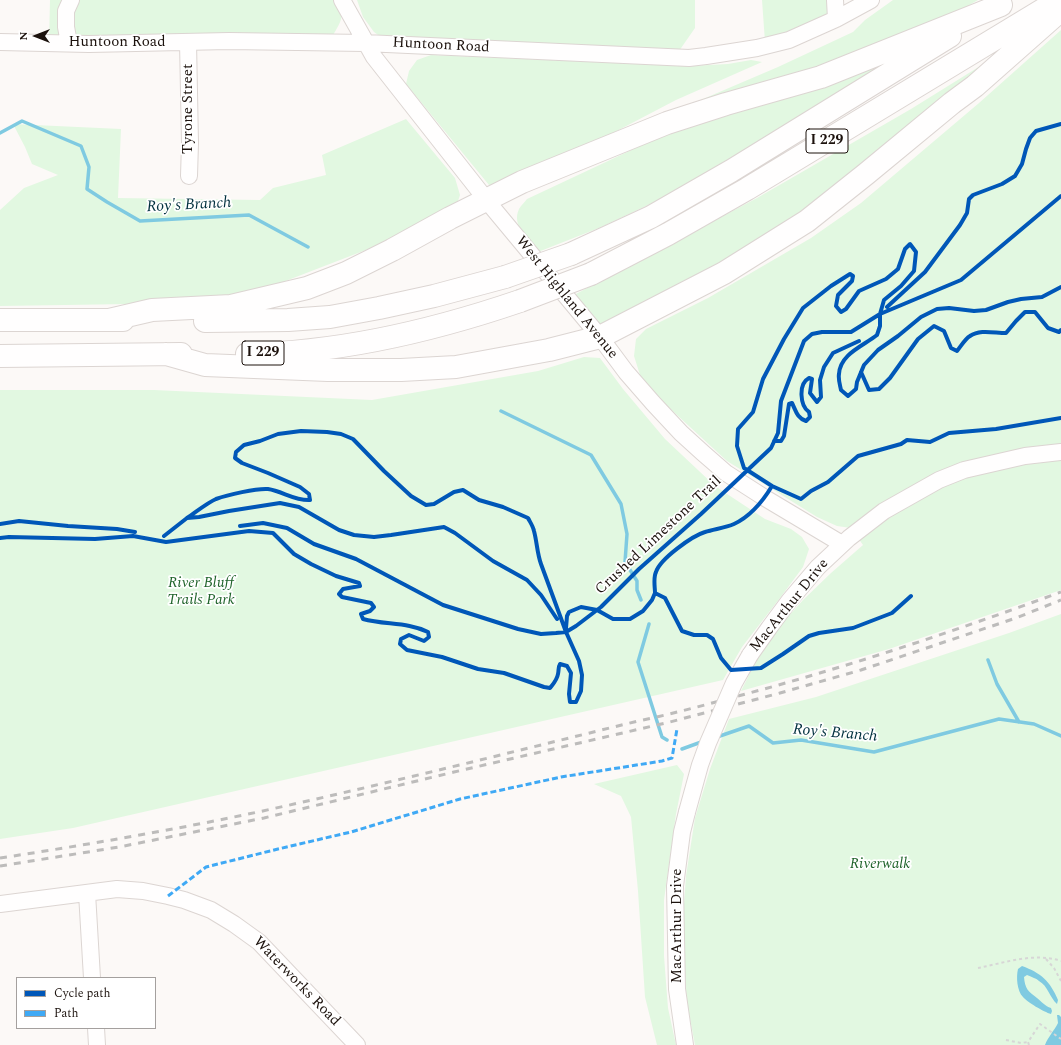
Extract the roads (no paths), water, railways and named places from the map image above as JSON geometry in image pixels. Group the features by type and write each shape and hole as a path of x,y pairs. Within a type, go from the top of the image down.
{"highway":[{"name":"I 229","path":"0,356 259,354 300,351 390,338 484,314 590,274 668,234 747,189 1059,0"},
{"name":"I 229","path":"0,320 247,321 330,317 434,296 505,277 571,254 651,217 731,172 1005,3"},
{"path":"109,320 152,310 231,306 307,288 352,269 522,182 667,123 726,104 821,77 1005,3"},
{"path":"166,354 205,365 328,370 400,370 456,367 549,350 600,337 724,273 807,221 975,86 1061,10"}],"street":[{"path":"69,44 66,27 66,11 71,0"},
{"name":"West Highland Avenue","path":"342,0 374,57 487,200 600,337 626,372 653,403 681,433 726,473 842,544"},
{"path":"835,0 836,19"},
{"name":"Huntoon Road","path":"0,42 69,44 229,41 365,43 689,58 764,47 789,40 836,19 871,0"},
{"name":"Tyrone Street","path":"188,42 190,144 189,176"},
{"name":"MacArthur Drive","path":"685,1045 677,989 675,886 682,832 700,765 708,743 734,683 750,655 789,601 818,567 842,544 884,511 939,480 964,470 1017,458 1061,452"},
{"name":"Waterworks Road","path":"0,904 117,889 143,891 184,900 211,910 259,942 356,1045"},
{"path":"87,893 92,977"},
{"path":"96,1029 97,1045"}],"water":[{"path":"1022,966 1040,975 1052,988 1058,1000 1057,1004 1042,983 1027,975 1024,977 1025,984 1028,989 1044,1004 1051,1008 1051,1014 1032,1004 1021,994 1018,988 1017,976 1018,969"},
{"path":"1057,1015 1061,1017 1061,1045 1045,1045 1058,1023"}],"waterway":[{"name":"Roy's Branch","path":"0,133 22,121 81,146 89,167 87,189 140,221 249,215 308,247"},
{"name":"Roy's Branch","path":"501,411 591,455 621,504 627,534 625,562 637,581 637,590 641,600"},
{"name":"Roy's Branch","path":"649,624 638,662 662,737 667,740"},
{"path":"988,660 997,684 1019,722"},
{"name":"Roy's Branch","path":"717,737 749,726 773,743 801,740 874,752 999,719 1034,724 1061,736"},
{"name":"Roy's Branch","path":"682,749 704,741"}],"railway":[{"path":"0,858 129,837 258,812 401,779 713,703 861,661 981,621 1061,592"},
{"path":"0,866 119,847 264,818 670,722 861,670 1016,618 1061,600"}],"park label":[{"name":"River Bluff Trails Park","path":"201,592"},
{"name":"Riverwalk","path":"880,865"}]}
